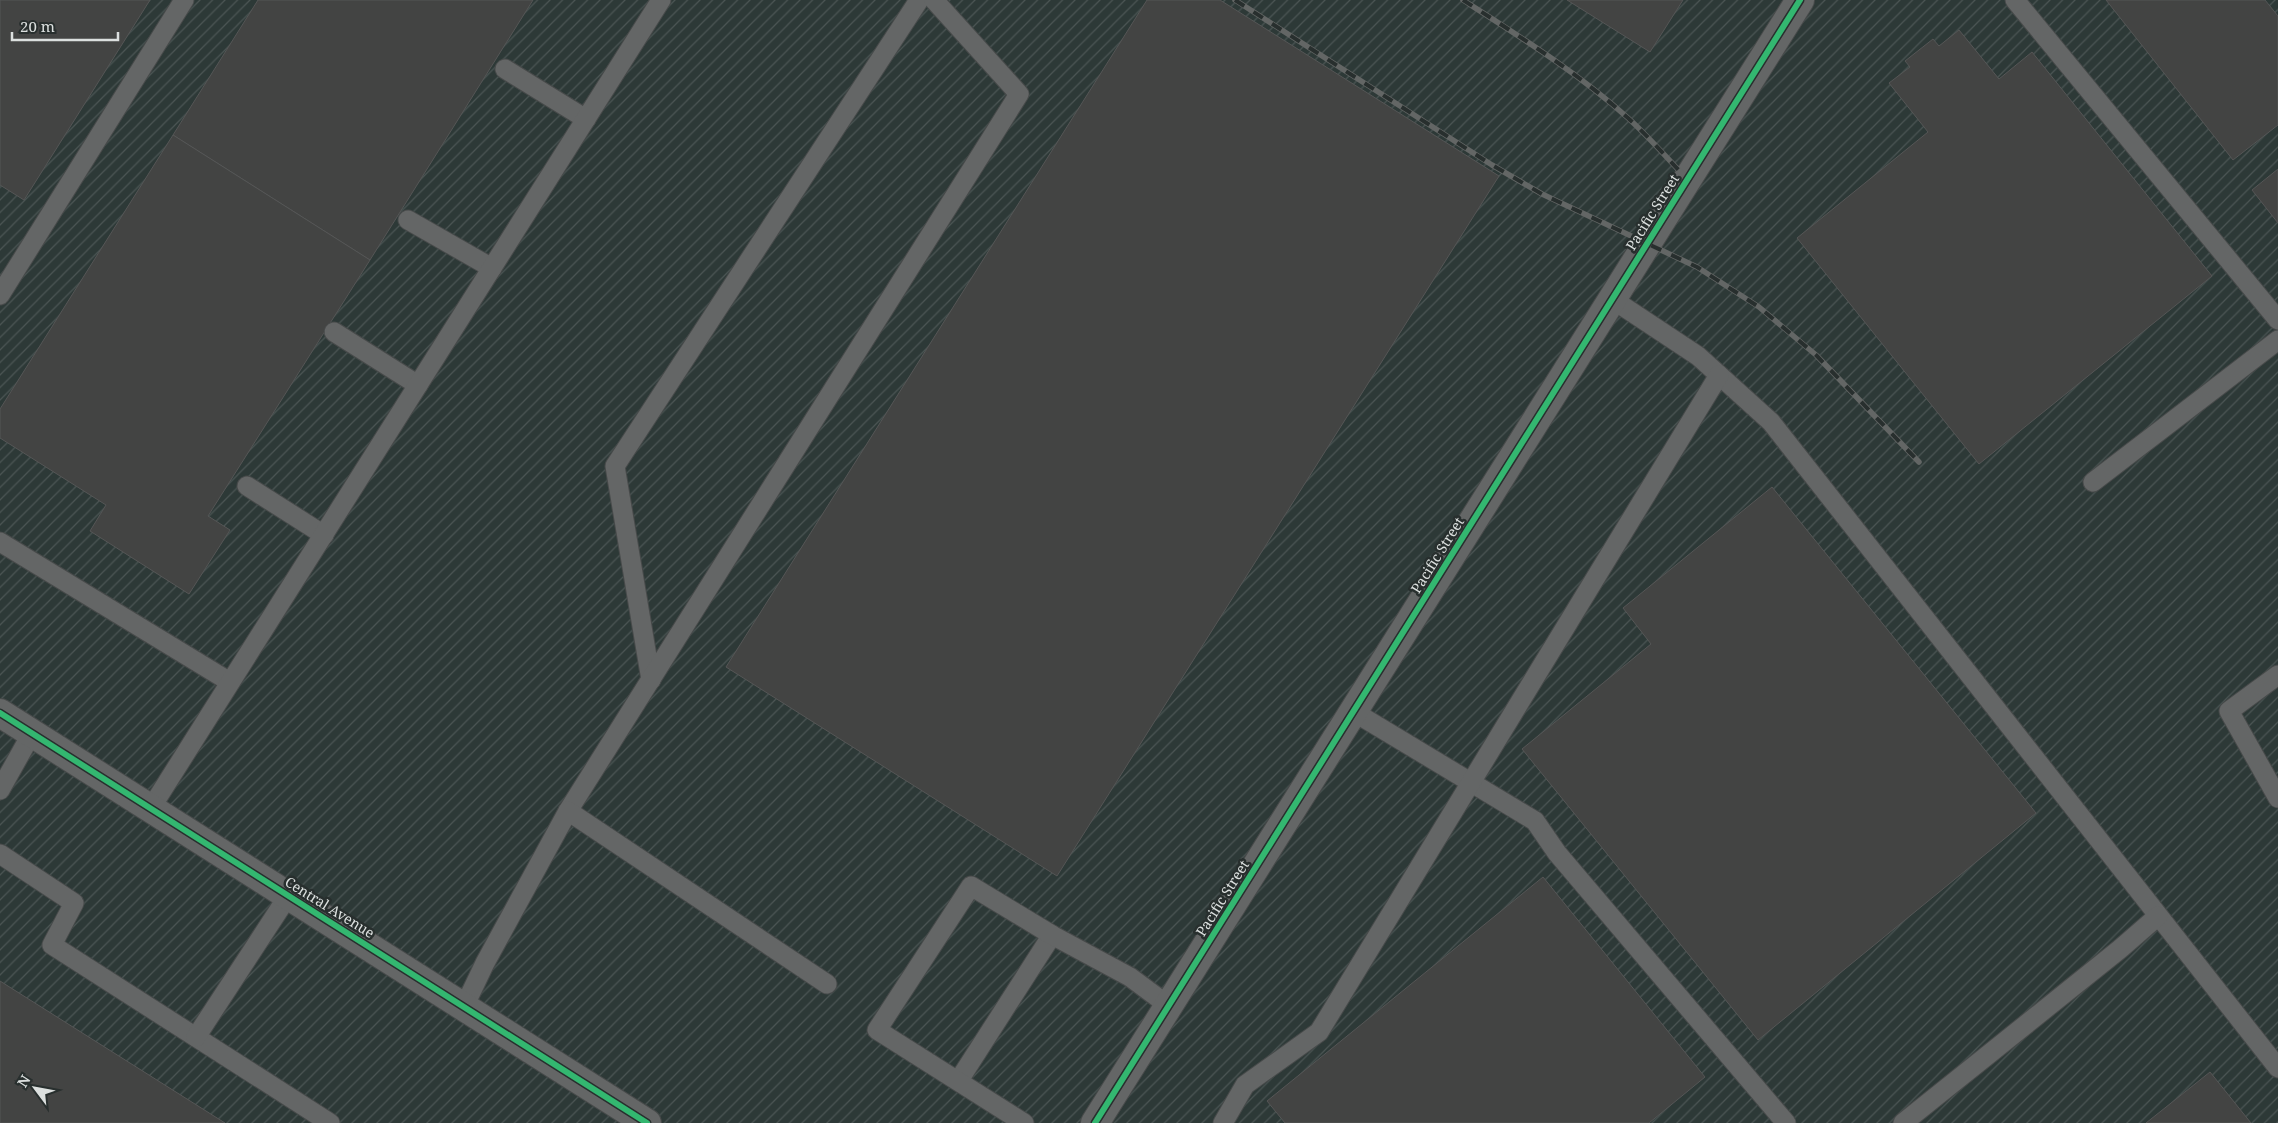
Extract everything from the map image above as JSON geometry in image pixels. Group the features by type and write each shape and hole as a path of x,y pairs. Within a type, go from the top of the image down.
{"street":[{"name":"Pacific Street","path":"1095,1123 1800,0"},
{"name":"Central Avenue","path":"0,713 647,1123"}],"lane":[{"path":"3,282 184,0"},
{"path":"151,808 661,0"},
{"path":"651,680 615,466 919,0"},
{"path":"464,1007 485,963 568,811 1019,94 934,0"},
{"path":"2015,0 2278,320"},
{"path":"506,69 586,119"},
{"path":"408,220 492,268"},
{"path":"1612,299 1698,356 1770,422 2278,1068"},
{"path":"334,332 418,385"},
{"path":"2093,482 2278,340"},
{"path":"1223,1123 1245,1085 1319,1032 1719,375"},
{"path":"247,486 324,535"},
{"path":"0,542 230,682"},
{"path":"2278,675 2229,711 2278,798"},
{"path":"1354,712 1536,822 1557,853 1786,1123"},
{"path":"0,790 32,733"},
{"path":"568,811 827,984"},
{"path":"0,854 74,903 52,945 330,1123"},
{"path":"1024,1123 959,1080 877,1030 971,886 1052,935 1130,977 1169,1006"},
{"path":"196,1037 288,896"},
{"path":"1903,1123 2120,949 2158,916"},
{"path":"959,1080 1052,935"}],"shaded area":[{"path":"0,0 2278,0 2278,1123 0,1123"}],"building":[{"path":"0,0 150,0 24,200 0,185"},
{"path":"258,0 533,0 370,260 173,135"},
{"path":"1147,0 1220,0 1499,176 1057,876 726,667"},
{"path":"1567,0 1683,0 1650,52"},
{"path":"2106,0 2265,0 2278,16 2278,125 2233,160"},
{"path":"1959,30 1999,79 2032,52 2212,276 1979,464 1797,238 1928,132 1889,83 1910,67 1905,61 1933,39 1939,46"},
{"path":"173,135 370,260 208,516 230,530 189,594 90,531 106,505 0,438 0,409"},
{"path":"2278,169 2278,223 2252,190"},
{"path":"1772,487 2036,813 1758,1040 1522,749 1651,644 1623,608"},
{"path":"1543,877 1705,1077 1649,1123 1285,1123 1267,1101"},
{"path":"0,981 225,1123 0,1123"},
{"path":"2210,1072 2251,1123 2146,1123"}],"railway":[{"path":"1235,0 1492,165 1542,194 1697,267 1759,307 1816,355 1919,462"},
{"path":"1463,0 1548,56 1609,101 1687,179"}],"cycle path":[{"path":"1095,1123 1800,0"},
{"path":"0,713 647,1123"}]}
